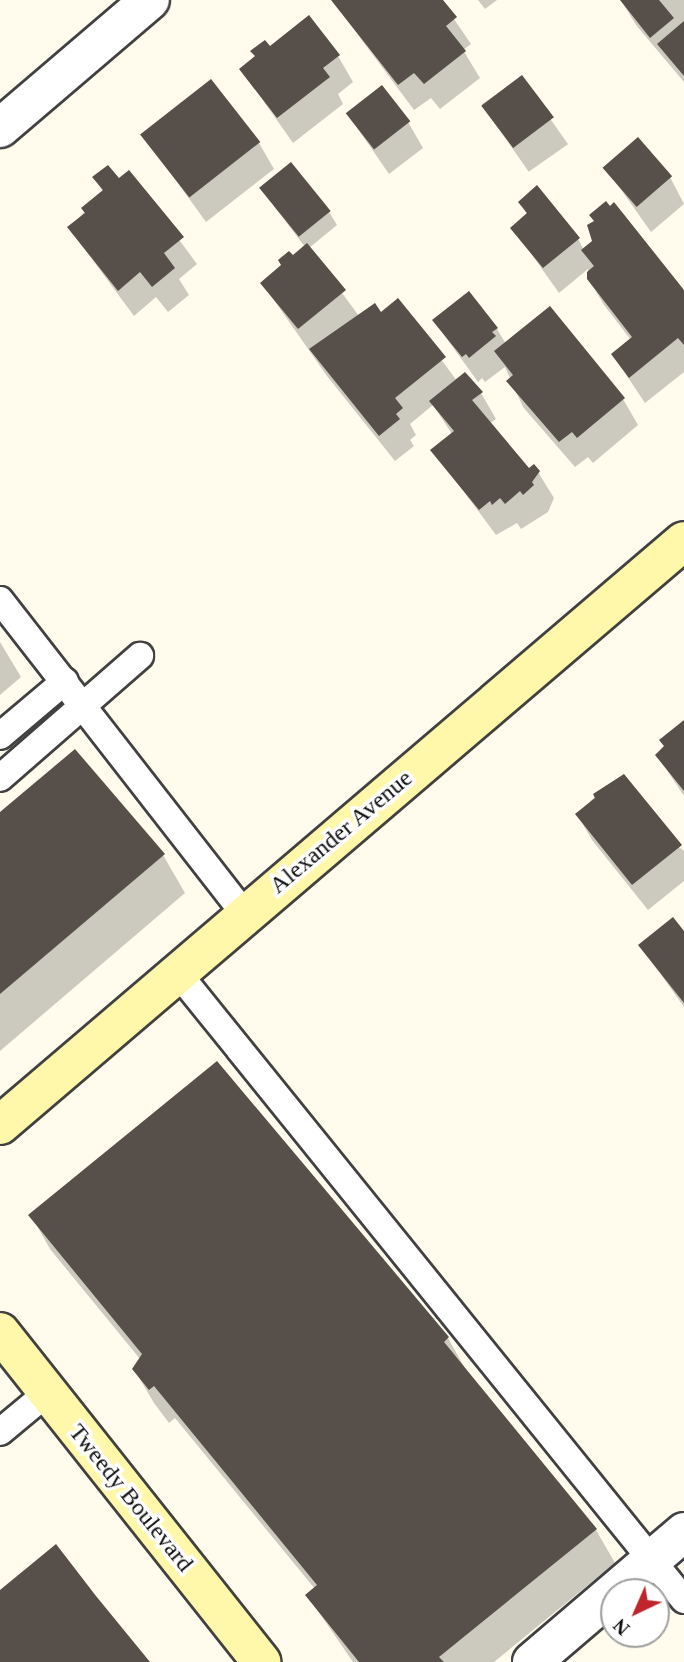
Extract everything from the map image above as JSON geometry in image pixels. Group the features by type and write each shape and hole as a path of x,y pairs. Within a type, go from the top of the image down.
{"street":[{"path":"0,128 150,0"},
{"name":"Alexander Avenue","path":"0,1125 684,541"},
{"name":"Tweedy Boulevard","path":"0,1332 262,1662"},
{"path":"533,1662 684,1532"}],"lane":[{"path":"0,600 244,915"},
{"path":"0,778 140,656"},
{"path":"0,736 65,681"},
{"path":"177,972 684,1600"},
{"path":"0,1432 47,1394"}],"building":[{"path":"331,0 443,0 457,17 446,26 466,51 424,84 414,73 398,85"},
{"path":"620,0 659,0 674,18 650,38"},
{"path":"309,15 340,55 323,68 330,77 277,118 239,69 255,56 250,51 265,40 270,46"},
{"path":"684,21 684,76 657,44"},
{"path":"522,75 554,117 513,148 481,106"},
{"path":"211,79 260,142 189,197 140,134"},
{"path":"382,85 410,121 374,150 346,113"},
{"path":"638,137 672,176 637,207 603,168"},
{"path":"291,162 331,211 299,237 259,188"},
{"path":"108,165 119,178 129,170 184,237 164,253 175,268 152,287 140,272 118,291 67,227 85,213 81,208 103,190 92,177"},
{"path":"537,185 580,238 543,268 510,228 527,213 518,202"},
{"path":"606,201 610,206 614,202 684,290 684,345 678,338 629,378 611,354 632,337 587,279 587,272 594,266 581,250 592,241 587,225 594,221 589,215"},
{"path":"307,243 346,290 298,329 260,283 281,265 278,260 289,251 293,255"},
{"path":"469,291 498,328 492,332 496,336 469,358 466,354 462,357 432,320"},
{"path":"398,298 446,357 395,398 403,408 396,414 400,419 379,436 309,349 375,303 381,312"},
{"path":"550,306 625,398 577,438 572,432 559,442 506,381 513,375 494,351"},
{"path":"465,372 483,392 472,400 529,468 534,464 540,471 532,482 534,485 523,495 520,491 505,504 500,498 492,505 490,501 479,510 430,450 454,431 429,401"},
{"path":"684,720 684,791 655,755 664,746 659,740"},
{"path":"75,749 165,854 0,994 0,812"},
{"path":"624,774 682,845 632,885 575,814 595,798 593,794"},
{"path":"673,917 684,931 684,1003 638,945"},
{"path":"217,1061 449,1337 444,1342 597,1529 439,1657 444,1662 359,1662 305,1595 317,1585 154,1386 149,1390 132,1369 142,1354 28,1215"},
{"path":"56,1544 150,1662 0,1662 0,1590"}]}
